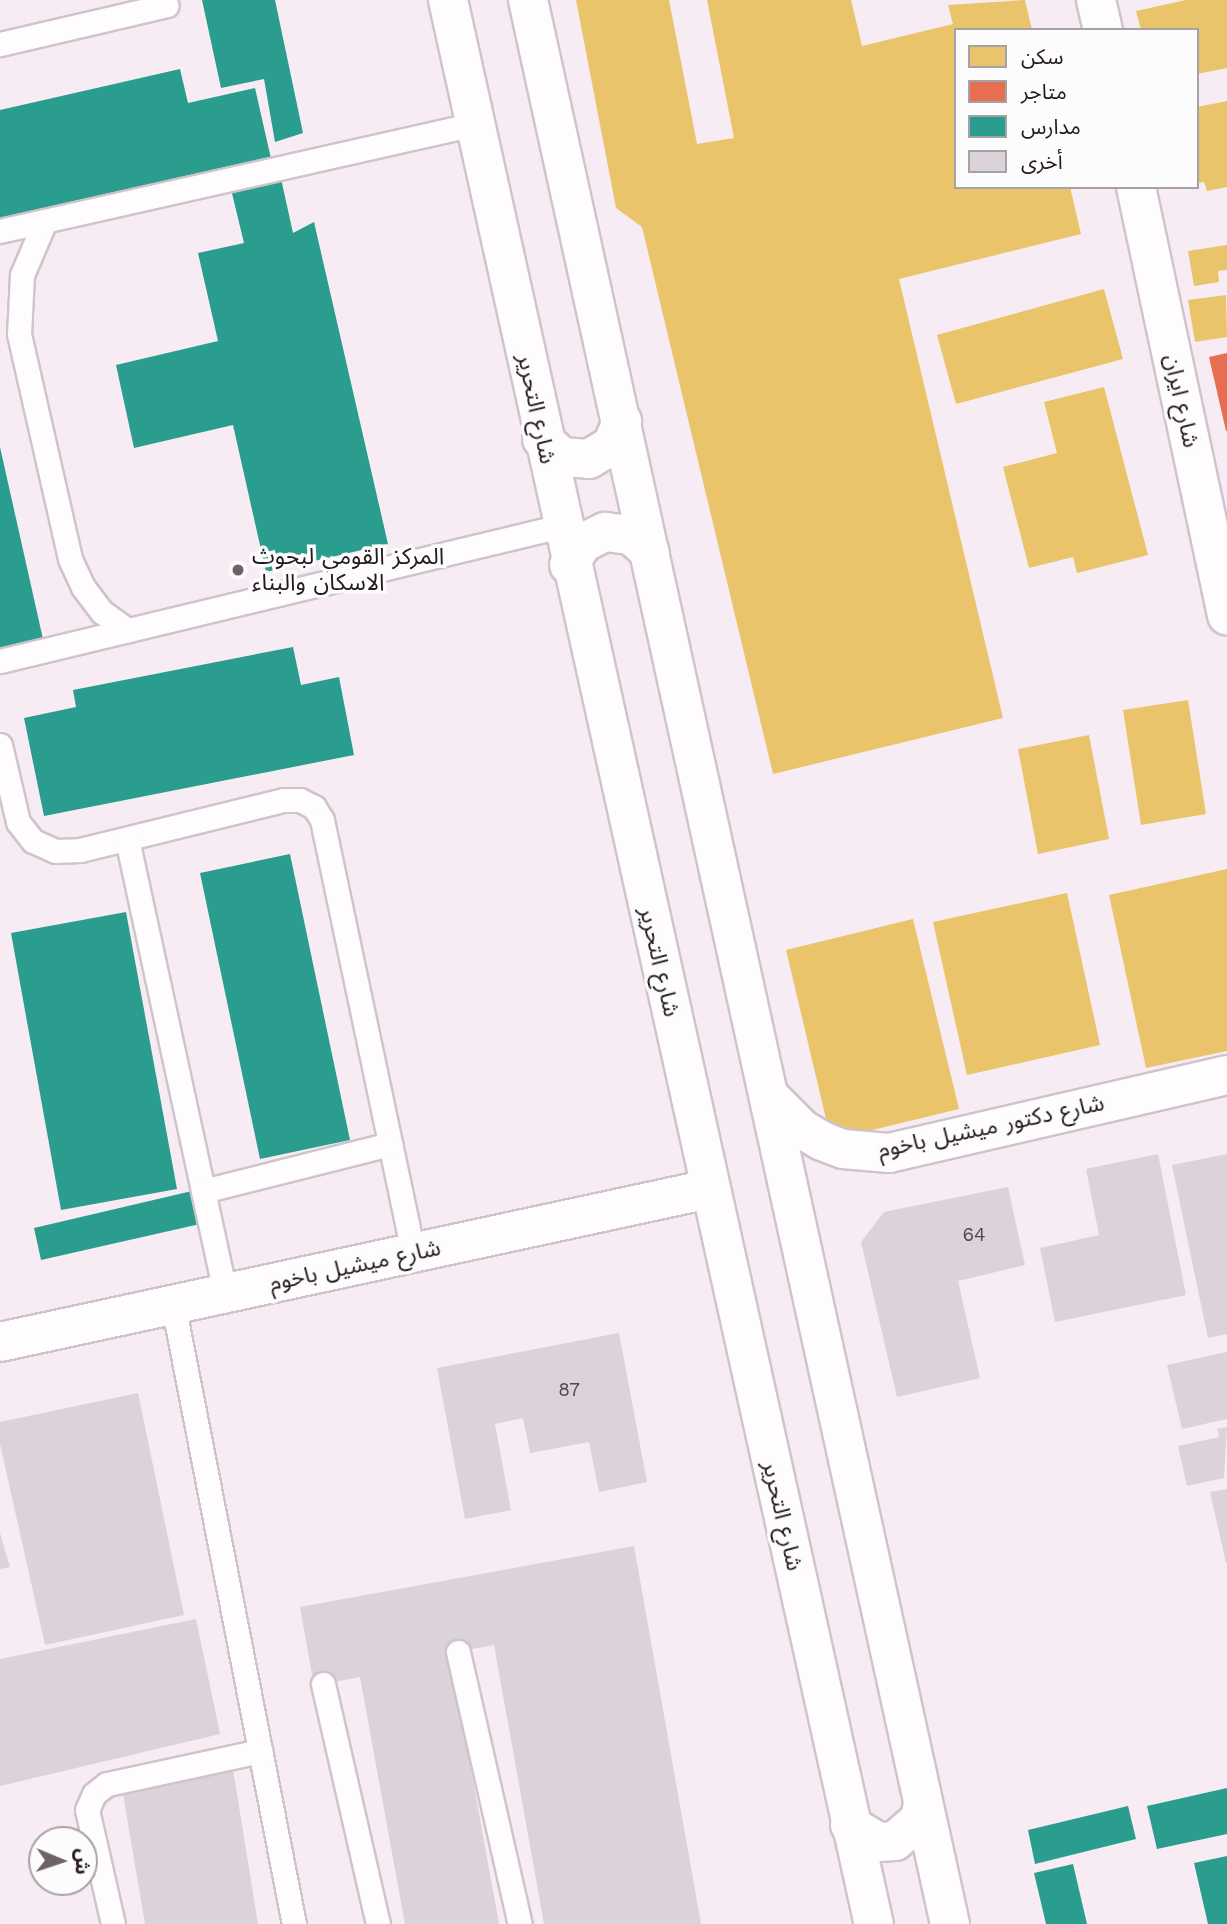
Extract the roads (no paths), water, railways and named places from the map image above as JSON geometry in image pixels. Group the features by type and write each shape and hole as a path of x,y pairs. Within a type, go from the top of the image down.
{"main road":[{"name":"شارع التحرير","path":"447,0 569,565 874,1924"},
{"path":"528,0 950,1924"},
{"path":"1096,0 1103,28"},
{"name":"شارع ايران","path":"1136,189 1217,522 1227,615"},
{"path":"542,439 562,457 589,459 612,446 622,421"},
{"path":"569,565 583,544 606,532 631,535 650,552"},
{"name":"شارع دكتور ميشيل باخوم","path":"769,1097 802,1129 822,1141 855,1151 889,1153 1227,1075"},
{"name":"شارع ميشيل باخوم","path":"0,1342 709,1189"},
{"path":"850,1825 878,1842 895,1841 920,1819 923,1803"}],"lane":[{"path":"0,44 167,5"},
{"path":"0,231 473,124"},
{"path":"45,221 22,275 19,334 70,559 83,587 102,612 128,630"},
{"path":"0,661 561,526"},
{"path":"0,745 18,822 33,841 55,851 127,839 284,800 300,800 314,807 322,821 413,1253"},
{"path":"127,839 225,1294"},
{"path":"203,1191 390,1144"},
{"path":"173,1304 294,1924"},
{"path":"458,1652 520,1924"},
{"path":"323,1684 378,1924"},
{"path":"113,1924 87,1810 94,1794 107,1784 260,1751"}],"place":[{"name":"المركز القومي لبحوث الاسكان والبناء","path":"238,570"}]}
